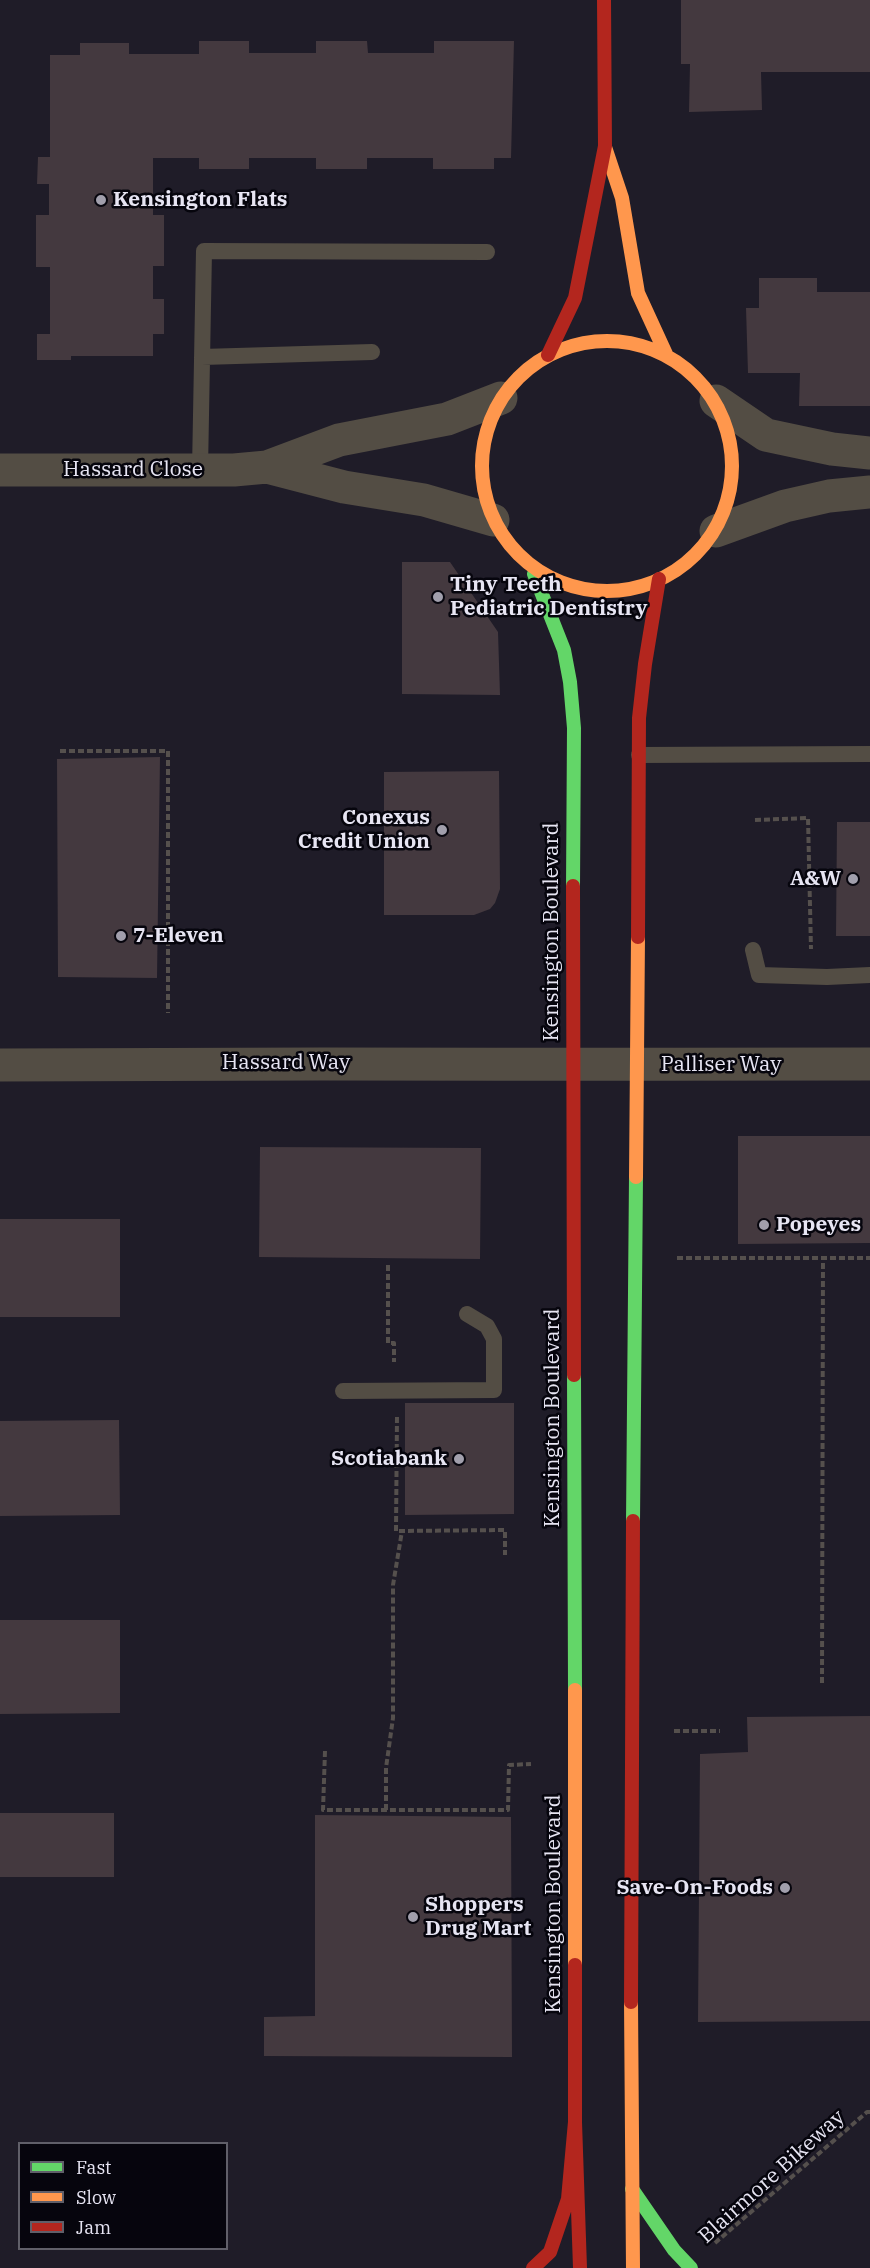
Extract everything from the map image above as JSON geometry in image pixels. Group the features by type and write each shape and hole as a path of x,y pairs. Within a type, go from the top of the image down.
{"main road":[{"path":"548,355 575,298 605,147 603,0"},
{"path":"605,147 622,198 639,292 666,354"},
{"path":"587,342 627,342 666,354 694,374 716,401 732,443 732,488 716,531 694,559 659,579 624,591 581,590 534,574 513,550 493,520 483,490 481,458 487,427 501,398 522,373 548,355 587,342"},
{"name":"Kensington Boulevard","path":"534,574 562,643 570,682 574,728 572,1065 575,2122 580,2268"},
{"path":"633,2268 630,1684 639,718 659,579"},
{"path":"533,2268 550,2252 568,2199 575,2122"},
{"path":"632,2189 674,2250 691,2268"}],"street":[{"name":"Hassard Close","path":"267,467 339,440 447,419 501,398"},
{"path":"716,401 766,435 832,449 870,453"},
{"name":"Hassard Close","path":"0,470 200,470 267,467 344,487 424,500 493,520"},
{"path":"716,531 785,506 829,496 870,492"},
{"name":"Hassard Way","path":"0,1065 327,1063 572,1065"},
{"name":"Palliser Way","path":"572,1065 870,1064"}],"lane":[{"path":"200,470 204,251 487,252"},
{"path":"202,357 372,352"},
{"path":"639,755 870,754"},
{"path":"753,950 759,975 827,977 870,975"},
{"path":"343,1391 494,1390 494,1339 487,1326 467,1314"}],"path":[{"path":"60,751 168,751 168,1013"},
{"path":"755,820 808,818 811,958"},
{"path":"677,1258 870,1258"},
{"path":"822,1683 823,1258"},
{"path":"388,1265 388,1343 394,1343 394,1412 397,1412 396,1531 505,1530 505,1555"},
{"path":"386,1810 386,1768 393,1718 393,1585 396,1556 402,1531"},
{"path":"674,1731 720,1731"},
{"path":"325,1751 323,1810 508,1810 509,1765 531,1764"},
{"name":"Blairmore Bikeway","path":"710,2250 716,2242 867,2112 870,2112"}],"building":[{"path":"681,0 870,0 870,72 761,72 762,110 689,112 690,64 681,64"},
{"name":"Kensington Flats","path":"199,41 249,41 249,53 316,53 316,41 367,41 368,53 434,53 434,41 514,41 511,158 494,158 494,169 433,169 433,158 367,158 367,169 316,169 316,158 249,158 249,169 199,169 199,158 153,158 153,215 164,215 164,266 153,266 153,299 164,299 164,334 153,334 153,356 71,356 71,360 37,360 37,334 50,334 50,267 36,267 36,215 49,215 49,184 37,184 38,157 50,157 50,55 80,55 80,43 129,43 129,54 199,54"},
{"path":"759,278 817,278 817,292 870,292 870,406 799,406 800,373 748,373 746,308 759,308"},
{"name":"Tiny Teeth Pediatric Dentistry","path":"402,562 450,562 498,632 500,695 402,694"},
{"path":"160,757 157,978 58,977 57,759"},
{"name":"Conexus Credit Union","path":"499,771 500,889 495,903 490,909 474,915 384,915 384,772"},
{"name":"A&W","path":"837,822 870,822 870,936 836,936"},
{"path":"738,1136 870,1136 870,1243 738,1244"},
{"path":"260,1147 481,1148 480,1259 259,1257"},
{"path":"0,1219 120,1219 120,1317 0,1317"},
{"name":"Scotiabank","path":"405,1403 514,1403 514,1514 405,1515"},
{"path":"119,1420 120,1515 0,1516 0,1421"},
{"path":"0,1620 120,1620 120,1713 0,1714"},
{"name":"Save-On-Foods","path":"870,1716 870,2021 698,2022 700,1754 748,1752 747,1717"},
{"path":"0,1813 114,1813 114,1877 0,1877"},
{"name":"Shoppers Drug Mart","path":"315,1815 511,1817 512,2057 264,2056 264,2017 315,2016"}],"traffic: fast":[{"path":"534,574 564,650 570,682 574,728 573,886"},
{"path":"633,1521 636,1177"},
{"path":"574,1375 575,1690"},
{"path":"632,2189 674,2250 691,2268"}],"traffic: slow":[{"path":"605,147 622,198 638,293 666,354"},
{"path":"595,341 619,341 643,346 666,355 696,377 711,396 723,418 730,442 732,466 730,490 723,514 711,536 696,555 677,570 655,582 619,591 595,591 571,586 548,577 527,563 510,546 496,525 487,502 482,478 482,454 487,430 496,407 510,386 527,369 548,355 571,346 595,341"},
{"path":"636,1177 638,937"},
{"path":"575,1690 575,1965"},
{"path":"631,2002 633,2268"}],"traffic: jam":[{"path":"548,355 575,298 605,146 604,0"},
{"path":"638,937 639,718 659,579"},
{"path":"573,886 574,1375"},
{"path":"631,2002 633,1521"},
{"path":"575,1965 575,2122 580,2268"},
{"path":"533,2268 550,2252 568,2199 575,2122"}],"place":[{"name":"Kensington Flats","path":"101,200"},
{"name":"Tiny Teeth Pediatric Dentistry","path":"438,597"},
{"name":"Conexus Credit Union","path":"442,830"},
{"name":"A&W","path":"853,879"},
{"name":"7-Eleven","path":"121,936"},
{"name":"Popeyes","path":"764,1225"},
{"name":"Scotiabank","path":"459,1459"},
{"name":"Save-On-Foods","path":"785,1888"},
{"name":"Shoppers Drug Mart","path":"413,1917"}]}
